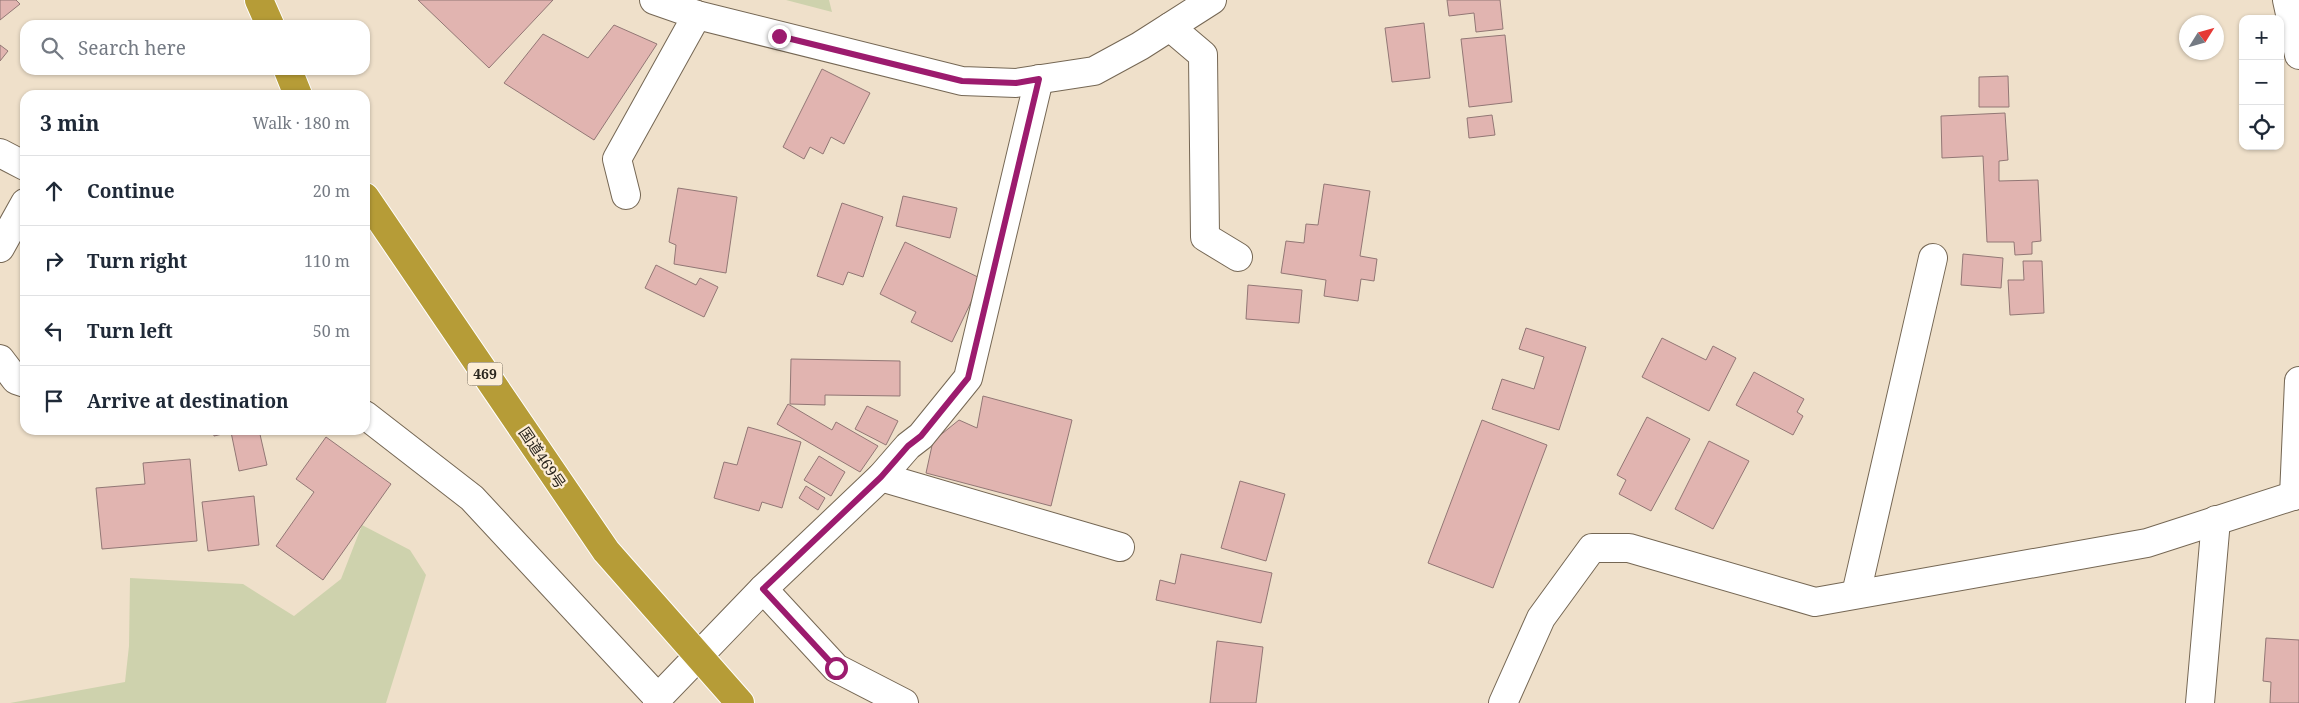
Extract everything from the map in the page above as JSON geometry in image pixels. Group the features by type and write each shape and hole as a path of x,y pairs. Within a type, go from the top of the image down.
{"highway":[{"path":"260,0 268,20"},
{"path":"290,75 296,90"},
{"name":"国道469号","path":"370,204 606,551 740,703"}],"street":[{"path":"654,0 697,15 962,81 1016,83 1094,71 1212,0"},
{"path":"2287,0 2299,55"},
{"path":"626,195 617,159 697,15"},
{"path":"1170,27 1203,55 1205,237 1238,257"},
{"path":"370,419 472,498 658,700 697,656 763,589 881,477 908,446 921,436 968,378 1039,79"},
{"path":"0,153 20,163"},
{"path":"0,248 20,212"},
{"path":"1856,594 1933,258"},
{"path":"0,359 16,380 20,381"},
{"path":"1503,703 1541,618 1592,548 1630,548 1815,602 2147,543 2296,495 2299,380"},
{"path":"881,477 1120,546"},
{"path":"2200,703 2216,520"},
{"path":"763,589 836,668 904,703"}],"green space":[{"path":"786,0 829,0 832,12"},
{"path":"362,525 410,550 426,575 386,703 10,703 125,682 129,646 130,578 243,584 294,616 341,579"}],"building":[{"path":"0,0 16,0 20,4 0,20"},
{"path":"418,0 553,0 489,68"},
{"path":"1447,0 1500,0 1503,29 1476,32 1474,13 1449,16"},
{"path":"1424,23 1430,78 1392,82 1385,28"},
{"path":"614,25 657,44 594,140 504,83 543,34 588,58"},
{"path":"1505,35 1512,102 1469,107 1461,39"},
{"path":"0,45 8,51 0,61"},
{"path":"822,69 870,93 844,144 831,137 823,154 810,147 804,159 783,147"},
{"path":"2008,76 2009,107 1979,107 1979,77"},
{"path":"2005,113 2008,160 1999,161 1999,181 2038,180 2041,241 2032,242 2032,254 2015,255 2014,242 1987,242 1983,156 1942,158 1941,116"},
{"path":"1492,115 1495,135 1469,138 1467,118"},
{"path":"1324,184 1370,191 1360,256 1377,259 1374,281 1361,279 1358,301 1324,296 1326,280 1281,273 1286,241 1304,243 1306,224 1318,225"},
{"path":"678,188 737,197 726,273 674,264 676,245 669,242"},
{"path":"903,196 957,208 950,238 896,226"},
{"path":"842,203 883,217 863,277 848,272 843,285 817,276"},
{"path":"905,242 982,279 952,342 911,322 916,312 880,294"},
{"path":"1963,254 2003,258 2001,288 1961,285"},
{"path":"2023,261 2042,261 2044,313 2010,315 2008,280 2024,280"},
{"path":"656,265 696,285 700,278 718,287 704,317 645,288"},
{"path":"1248,285 1302,290 1299,323 1246,319"},
{"path":"1526,328 1586,347 1559,430 1492,409 1502,379 1534,389 1544,357 1519,349"},
{"path":"1662,338 1706,360 1713,346 1736,358 1709,411 1642,377"},
{"path":"791,359 900,361 900,396 825,395 825,405 790,404"},
{"path":"1754,372 1804,399 1797,412 1803,416 1793,435 1736,405"},
{"path":"983,396 1072,420 1051,506 926,473 933,441 959,420 977,428"},
{"path":"788,404 832,430 836,422 878,446 860,472 777,424"},
{"path":"867,406 898,421 886,445 855,429"},
{"path":"1647,417 1690,439 1651,511 1619,494 1626,480 1617,475"},
{"path":"1482,420 1547,445 1493,588 1428,563"},
{"path":"748,427 801,442 782,508 762,502 759,511 714,498 724,462 737,465"},
{"path":"232,435 260,435 267,465 239,471"},
{"path":"326,437 391,484 323,580 276,546 314,492 296,479"},
{"path":"1709,441 1749,461 1713,529 1675,509"},
{"path":"819,456 845,472 831,496 804,480"},
{"path":"190,459 197,541 102,549 96,488 145,484 143,463"},
{"path":"1240,481 1285,494 1266,561 1221,548"},
{"path":"806,486 825,498 818,510 799,498"},
{"path":"254,496 259,545 208,551 202,502"},
{"path":"1181,554 1272,573 1261,623 1156,600 1160,580 1175,584"},
{"path":"2266,638 2299,640 2299,703 2270,703 2271,682 2263,681"},
{"path":"1217,641 1263,647 1256,703 1210,703"}],"route":[{"path":"779,36 962,81 1016,83 1039,79 968,378 921,436 908,446 881,477 763,589 836,668"}]}
